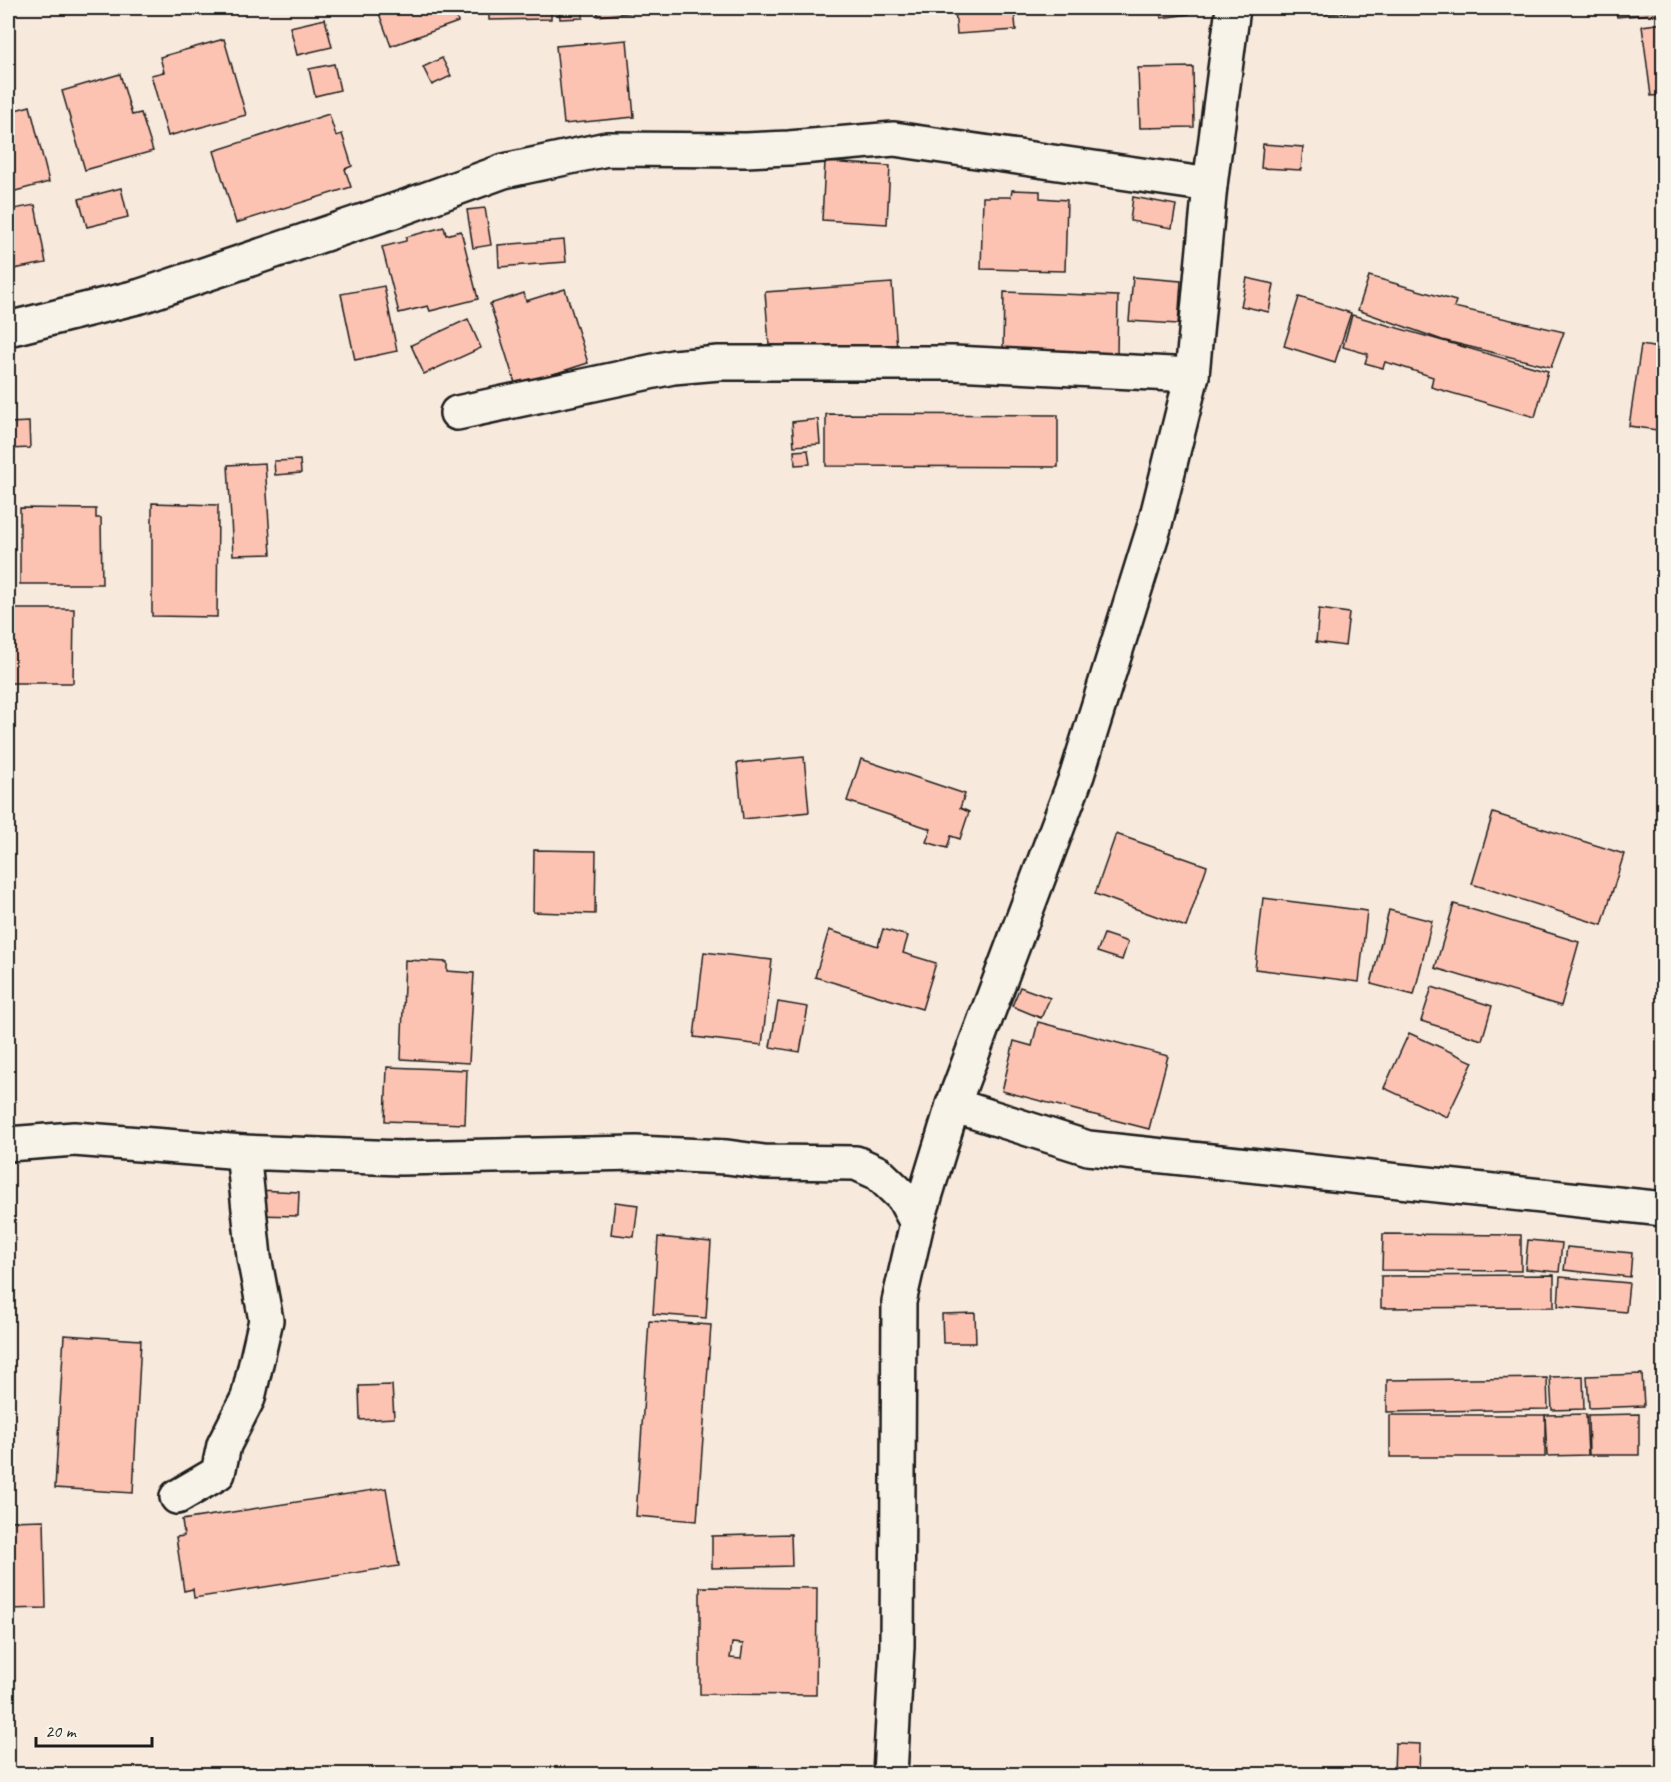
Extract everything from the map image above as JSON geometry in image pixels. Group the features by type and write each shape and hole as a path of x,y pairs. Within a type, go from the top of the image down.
{"street":[{"path":"890,1774 897,1646 900,1302 917,1223 953,1105 1077,775 1154,528 1192,375 1210,185 1233,8"},
{"path":"8,329 141,296 504,171 607,149 746,150 894,139 1210,185"},
{"path":"457,412 673,367 719,363 954,363 1192,375"},
{"path":"953,1105 1088,1148 1664,1209"},
{"path":"8,1144 74,1139 243,1152 401,1158 636,1153 727,1157 764,1162 856,1163 878,1173 903,1197 917,1223"},
{"path":"177,1497 218,1473 224,1445 248,1398 266,1320 254,1257 243,1152"}],"building":[{"path":"377,8 453,8 458,22 391,46"},
{"path":"489,8 551,8 551,19 489,20"},
{"path":"559,8 583,8 583,18 560,19"},
{"path":"597,8 673,8 598,16"},
{"path":"955,8 1014,8 1016,30 957,34"},
{"path":"1159,8 1188,8 1189,14 1161,18"},
{"path":"1326,8 1389,8 1389,9 1326,14"},
{"path":"1616,8 1664,8 1664,13 1617,17"},
{"path":"325,19 332,47 297,55 290,27"},
{"path":"1664,23 1664,95 1651,96 1642,26"},
{"path":"224,39 246,115 168,136 151,75 164,72 160,57"},
{"path":"627,40 634,117 564,124 556,46"},
{"path":"442,58 451,76 432,85 423,67"},
{"path":"334,64 340,90 315,96 309,69"},
{"path":"1193,67 1194,127 1140,128 1138,68"},
{"path":"120,74 132,115 141,113 153,151 85,170 62,91"},
{"path":"30,106 49,182 8,193 8,112"},
{"path":"329,114 336,136 342,134 352,166 345,169 351,187 236,223 214,151"},
{"path":"1263,144 1303,147 1301,170 1261,168"},
{"path":"825,162 890,166 887,224 822,220"},
{"path":"121,188 128,217 87,227 79,199"},
{"path":"1012,190 1040,191 1040,198 1067,200 1065,271 981,269 983,197 1011,197"},
{"path":"1133,197 1176,205 1172,228 1130,221"},
{"path":"35,205 46,263 8,270 8,210"},
{"path":"485,208 491,245 473,248 467,210"},
{"path":"444,227 446,235 461,231 478,299 430,311 428,306 399,313 382,247 406,241 406,237"},
{"path":"564,240 566,262 499,267 498,245"},
{"path":"1369,276 1456,301 1454,307 1564,332 1551,367 1442,340 1358,310"},
{"path":"1133,277 1181,281 1178,324 1129,321"},
{"path":"1247,278 1274,284 1269,312 1241,306"},
{"path":"892,283 897,349 770,357 765,292"},
{"path":"384,286 397,351 355,360 341,294"},
{"path":"565,289 588,363 516,386 490,304 524,293 526,301"},
{"path":"1004,292 1118,296 1117,354 1003,350"},
{"path":"1299,297 1351,313 1335,362 1284,346"},
{"path":"1352,315 1548,371 1535,417 1431,387 1433,377 1396,365 1385,362 1383,368 1365,363 1368,354 1343,347"},
{"path":"468,319 481,348 424,374 411,345"},
{"path":"1641,345 1664,349 1664,431 1629,426"},
{"path":"826,414 1058,415 1058,467 826,466"},
{"path":"818,419 820,444 794,446 792,422"},
{"path":"29,422 30,448 8,449 8,423"},
{"path":"808,450 810,464 795,465 794,451"},
{"path":"300,460 301,473 275,475 274,461"},
{"path":"265,463 271,554 233,555 228,465"},
{"path":"152,503 218,505 217,617 152,616"},
{"path":"20,508 96,509 96,518 101,518 102,584 20,584"},
{"path":"8,609 74,609 73,683 8,683"},
{"path":"1319,609 1349,613 1345,646 1316,642"},
{"path":"804,757 809,812 743,819 737,763"},
{"path":"861,759 965,794 960,808 969,812 960,839 951,836 947,848 926,842 931,829 847,801"},
{"path":"1493,813 1624,854 1602,925 1472,884"},
{"path":"1116,834 1207,866 1186,927 1095,894"},
{"path":"534,850 596,851 595,914 533,912"},
{"path":"1263,898 1367,911 1359,982 1255,969"},
{"path":"1454,904 1579,942 1561,1006 1435,968"},
{"path":"1389,910 1432,921 1414,995 1371,984"},
{"path":"883,929 908,936 903,953 936,963 922,1009 815,977 829,930 878,946"},
{"path":"1104,934 1128,942 1122,960 1097,952"},
{"path":"704,952 772,960 762,1045 694,1037"},
{"path":"405,960 447,962 447,971 474,973 469,1063 401,1059"},
{"path":"1020,987 1050,998 1041,1018 1012,1006"},
{"path":"1432,987 1492,1006 1482,1040 1421,1021"},
{"path":"778,1002 808,1007 800,1052 770,1047"},
{"path":"1038,1022 1168,1056 1149,1129 1002,1091 1014,1041 1032,1046"},
{"path":"1409,1033 1473,1062 1447,1117 1384,1088"},
{"path":"387,1067 467,1070 465,1124 385,1121"},
{"path":"257,1190 299,1192 298,1216 257,1215"},
{"path":"615,1202 638,1205 634,1237 611,1234"},
{"path":"1383,1234 1521,1235 1521,1271 1382,1270"},
{"path":"658,1237 711,1242 706,1318 653,1314"},
{"path":"1528,1240 1562,1243 1559,1272 1525,1269"},
{"path":"1567,1247 1632,1253 1630,1277 1564,1270"},
{"path":"1554,1275 1554,1307 1381,1308 1381,1276"},
{"path":"1560,1277 1629,1283 1626,1312 1558,1306"},
{"path":"975,1313 976,1343 943,1343 942,1314"},
{"path":"649,1321 711,1325 697,1521 636,1516"},
{"path":"64,1335 141,1340 133,1493 55,1488"},
{"path":"1642,1374 1644,1406 1589,1408 1587,1376"},
{"path":"1583,1376 1584,1409 1552,1410 1550,1377"},
{"path":"1547,1378 1548,1409 1387,1412 1387,1380"},
{"path":"392,1385 394,1418 360,1420 359,1386"},
{"path":"1586,1414 1588,1455 1547,1456 1545,1415"},
{"path":"1639,1414 1639,1455 1589,1455 1588,1415"},
{"path":"1390,1415 1545,1415 1545,1457 1390,1457"},
{"path":"386,1488 399,1566 194,1598 193,1589 184,1591 176,1537 184,1536 182,1520"},
{"path":"44,1520 46,1608 8,1609 8,1521"},
{"path":"791,1534 792,1566 712,1568 712,1536"},
{"path":"700,1587 817,1588 816,1695 700,1694","holes":["732,1643 743,1644 741,1659 730,1658"]},
{"path":"1395,1743 1420,1744 1419,1774 1394,1774"}]}
